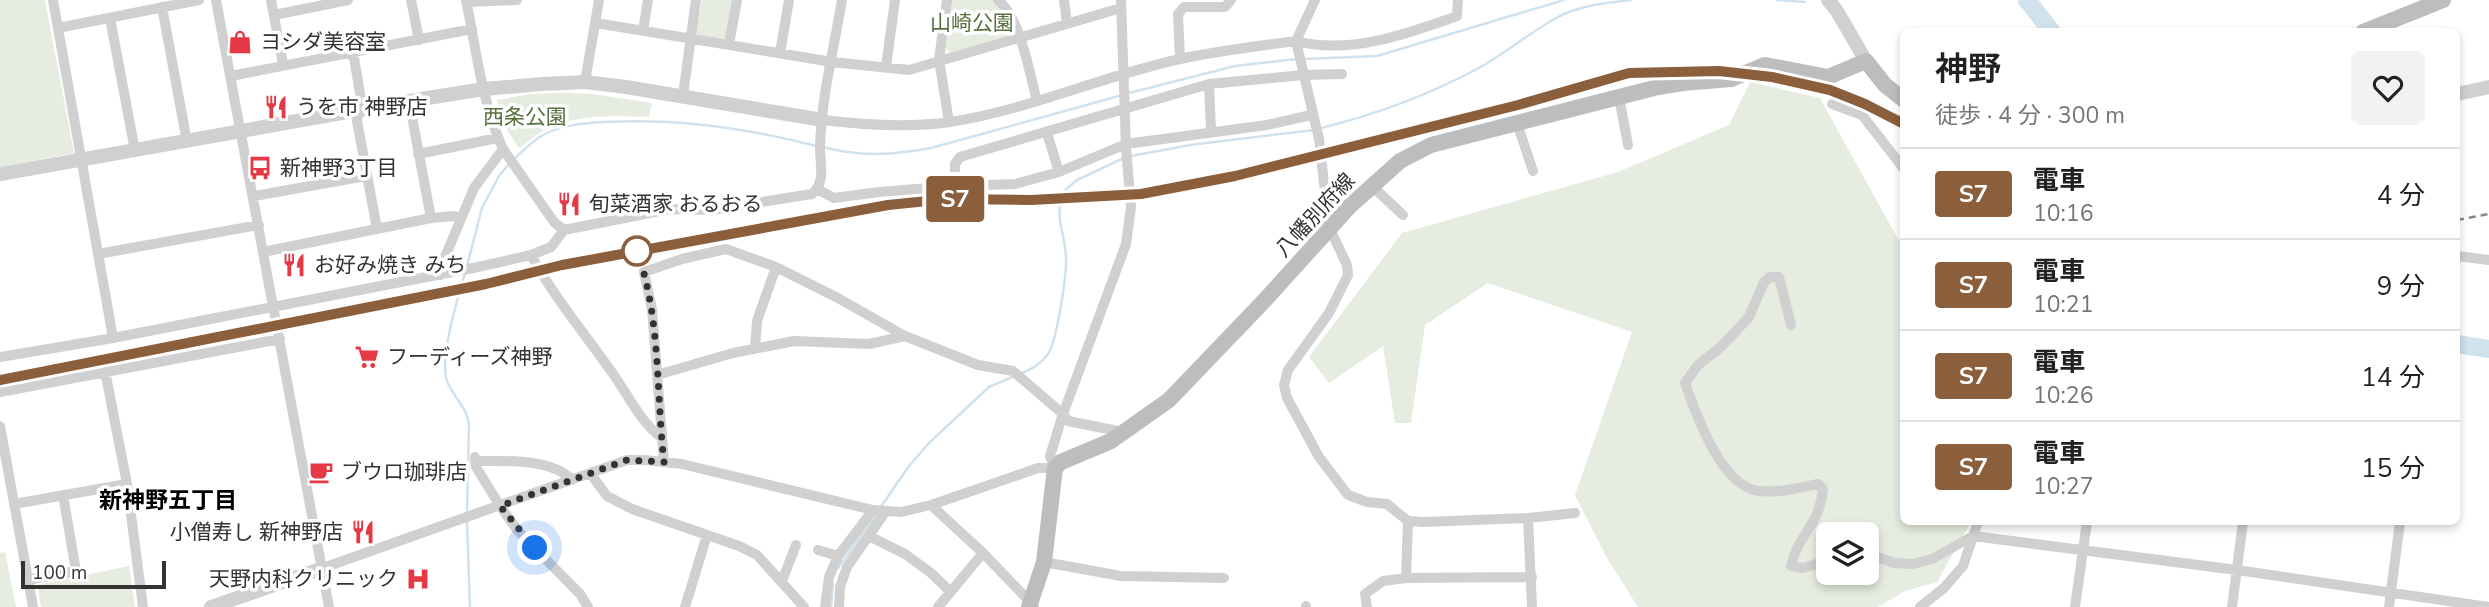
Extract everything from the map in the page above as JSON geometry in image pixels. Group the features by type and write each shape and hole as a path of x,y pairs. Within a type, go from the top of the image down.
{"main road":[{"path":"2373,28 2443,0"},
{"name":"八幡別府線","path":"1055,468 1061,462 1111,441 1169,400 1264,301 1329,227 1400,161 1431,145 1619,97 1683,83 1731,79 1765,65 1828,77 1866,61"},
{"path":"1866,61 1885,85 1900,97"},
{"path":"1031,605 1044,562 1055,468"}],"street":[{"path":"53,0 113,338"},
{"path":"58,27 199,0"},
{"path":"216,0 329,607"},
{"path":"271,0 283,64"},
{"path":"274,15 348,0"},
{"path":"411,0 419,40"},
{"path":"517,0 466,1 484,89 498,138 554,222 564,230"},
{"path":"585,82 599,0"},
{"path":"643,31 648,0"},
{"path":"683,95 696,0"},
{"path":"729,44 737,0"},
{"path":"780,53 789,0"},
{"path":"0,357 113,338 478,267 531,255 555,245 564,230 670,209 710,210 812,194 821,180 820,136 842,0"},
{"path":"886,67 895,0"},
{"path":"947,0 940,60 949,122"},
{"path":"998,0 1008,9 1019,37 1037,101"},
{"path":"1064,0 1067,23"},
{"path":"1180,59 1178,14 1184,7 1225,7 1231,0"},
{"path":"1315,0 1296,44 1311,115 1319,139 1329,227 1347,265 1348,275 1329,313 1288,370 1284,385 1287,398 1319,457 1348,495 1367,502 1387,504 1408,521 1528,518 1575,513"},
{"path":"0,174 484,89 585,82 683,95 823,120 914,125 949,122 1037,101 1180,59 1296,44 1341,45 1405,35 1457,16 1458,0"},
{"path":"1828,0 1866,61"},
{"path":"211,607 627,460 691,466 873,510 901,512 932,505 1038,468 1055,468 1051,456 1063,414 1126,244 1131,207 1124,110 1121,4 1067,23 909,69 832,62 596,23"},
{"path":"162,7 187,142"},
{"path":"110,18 135,151"},
{"path":"231,76 472,29"},
{"path":"353,52 361,99 357,121 377,229"},
{"path":"955,186 955,164 960,157 1209,84 1342,74"},
{"path":"1209,84 1212,131"},
{"path":"2460,97 2489,87"},
{"path":"1619,97 1628,145"},
{"path":"409,101 430,218"},
{"path":"1832,104 1862,115 1900,164"},
{"path":"817,190 834,198 955,186 1014,184 1059,172 1126,146 1212,131 1267,125 1311,115"},
{"path":"1517,123 1533,172"},
{"path":"1047,133 1059,172"},
{"path":"418,154 498,138"},
{"path":"441,275 442,264 474,188 503,149"},
{"path":"254,196 366,176"},
{"path":"1372,186 1403,215"},
{"path":"263,252 430,218 460,218"},
{"path":"98,254 259,225"},
{"path":"664,462 652,309 644,272 682,259 726,249 776,267 836,297 905,337 978,365 1013,371 1068,421 1123,432"},
{"path":"531,255 550,290 601,357 638,413 662,438"},
{"path":"2460,256 2489,260"},
{"path":"755,349 757,321 776,267"},
{"path":"1791,326 1779,278 1770,277 1764,282 1749,317 1722,346 1698,365 1685,383 1711,447 1732,478 1748,489 1758,491 1782,491 1818,484 1823,489 1822,506 1793,553 1791,566 1803,568 1816,564"},
{"path":"657,375 755,349 806,340 869,344 905,337"},
{"path":"0,392 280,339"},
{"path":"105,371 127,484 144,607"},
{"path":"0,426 33,607"},
{"path":"572,480 565,472 552,466 475,459 476,467 518,531 580,594 588,607"},
{"path":"590,473 607,496 632,509 739,546 757,555 804,607"},
{"path":"14,504 127,484"},
{"path":"28,580 76,571 63,495"},
{"path":"932,505 983,553 1031,605"},
{"path":"825,607 829,577 838,556 873,510"},
{"path":"839,607 842,577 846,567 886,511"},
{"path":"1528,518 1532,607"},
{"path":"1406,578 1408,521"},
{"path":"1920,607 1944,588 1963,566 1977,525"},
{"path":"2075,607 2087,525"},
{"path":"2232,607 2244,525"},
{"path":"2389,607 2400,525"},
{"path":"685,607 707,535"},
{"path":"869,536 905,554 932,573 951,592"},
{"path":"1879,558 1894,564 1913,564 1932,559 1973,536 2237,570 2489,607"},
{"path":"782,581 796,545"},
{"path":"818,550 838,556"},
{"path":"938,607 983,553"},
{"path":"1044,562 1121,576 1224,578"},
{"path":"1367,607 1365,594 1383,581 1406,578 1532,577"}],"green space":[{"path":"0,0 45,0 74,153 0,167"},
{"path":"702,0 735,0 728,39 700,39 696,33"},
{"name":"山崎公園","path":"951,0 994,0 1014,30 1009,37 950,53 946,48"},
{"path":"1750,82 1820,98 1900,243 1900,525 1969,525 1937,582 1905,591 1878,607 1638,607 1608,560 1575,495 1632,332 1488,283 1425,325 1411,423 1395,423 1383,346 1329,383 1309,357 1402,233 1618,172 1729,125"},
{"name":"西条公園","path":"530,94 592,94 652,103 649,117 594,117 566,122 541,132 519,148 505,127 497,100"},
{"path":"5,552 16,607 0,607 0,553"},
{"path":"129,566 135,607 41,607 38,589 42,584"}],"waterway":[{"path":"1304,59 1377,56 1564,0"},
{"path":"1321,128 1361,117 1439,87 1487,63 1566,13 1594,5 1631,0"},
{"path":"1777,0 1805,2"},
{"path":"2027,0 2049,28"},
{"path":"1129,93 1235,66 1297,59"},
{"path":"823,147 877,154 931,148 1119,96"},
{"path":"514,159 535,140 557,129 605,122 685,123 764,134 816,146"},
{"path":"1131,156 1190,145 1314,130"},
{"path":"1022,373 1048,354 1058,322 1066,265 1060,217 1063,192 1077,180 1124,158"},
{"path":"467,266 482,208 499,176 509,164"},
{"path":"465,273 450,328 445,371 447,381 466,412 469,424 467,512"},
{"path":"2460,344 2489,349"},
{"path":"880,508 909,466 929,443 989,387 1012,377"},
{"path":"838,568 877,514"},
{"path":"467,522 470,607"},
{"path":"831,607 833,584"}],"railway":[{"path":"0,380 278,324 845,217 943,205 1141,194 1235,176 1519,105 1629,73 1719,71 1772,77 1830,90 1900,122"},
{"path":"2460,219 2489,214"}],"train":[{"name":"S7","path":"0,380 486,284 562,265 888,205 947,199 1031,200 1141,194 1235,176 1518,105 1629,73 1746,72 1830,90 1900,122"}],"place":[{"name":"ヨシダ美容室","path":"240,42"},
{"name":"うを市 神野店","path":"276,107"},
{"name":"新神野3丁目","path":"260,168"},
{"name":"旬菜酒家 おるおる","path":"569,204"},
{"name":"お好み焼き みち","path":"294,265"},
{"name":"フーディーズ神野","path":"367,357"},
{"name":"ブウロ珈琲店","path":"321,472"},
{"name":"小僧寿し 新神野店","path":"363,532"},
{"name":"天野内科クリニック","path":"418,579"}],"district":[{"name":"新神野五丁目","path":"168,500"}],"route":[{"path":"535,548 518,531 500,506 627,460 664,462 652,309 637,251"}]}
